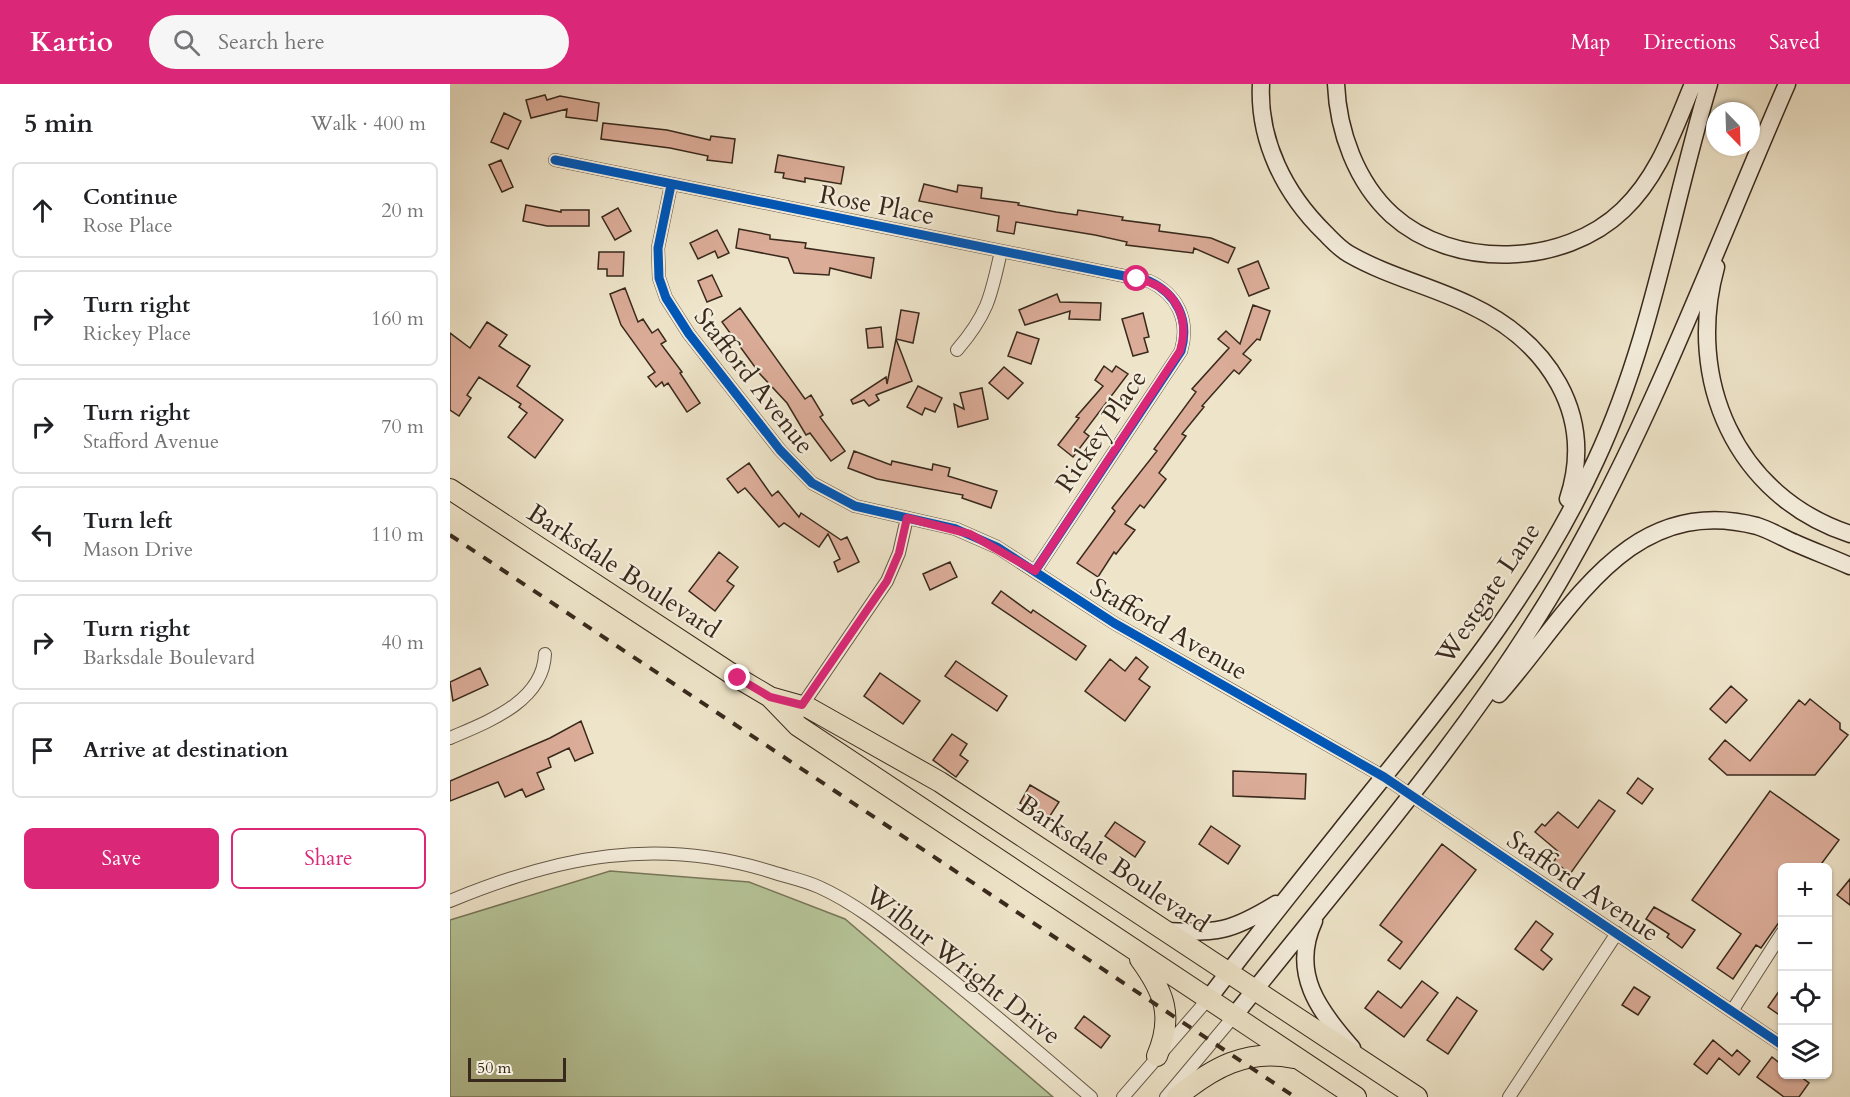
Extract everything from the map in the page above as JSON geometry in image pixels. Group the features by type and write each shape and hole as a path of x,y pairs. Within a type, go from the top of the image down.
{"main road":[{"path":"1261,84 1263,122 1269,150 1309,217 1348,254 1470,305 1497,320 1525,339 1561,386 1573,415 1577,448 1575,477 1557,538"},
{"path":"1336,84 1337,104 1344,134 1355,165 1373,194 1393,216 1416,230 1467,251 1515,255 1541,251 1567,243 1622,212 1641,189 1668,146 1692,84"},
{"name":"Westgate Lane","path":"1209,998 1506,620 1557,538 1596,460 1622,401 1657,285 1709,84"},
{"name":"Westgate Lane","path":"1234,1016 1463,728 1538,616 1602,503 1647,408 1787,84"},
{"path":"1732,210 1712,282 1706,322 1706,356 1719,410 1735,441 1764,480 1786,500 1811,516 1850,534"},
{"name":"Barksdale Boulevard","path":"450,489 673,638 797,713 982,848 1356,1097"},
{"path":"1463,728 1501,691 1607,564 1632,544 1654,533 1689,522 1720,521 1758,526 1850,566"},
{"name":"Barksdale Boulevard","path":"797,713 909,763 1417,1097"},
{"path":"982,848 1000,821"},
{"path":"1166,931 1227,930 1287,897"},
{"path":"1320,907 1307,941 1306,961 1310,987 1326,1019 1362,1060"},
{"path":"1131,947 1153,976 1162,996 1165,1033 1157,1056"},
{"path":"1177,1097 1208,1073 1238,1059 1266,1055 1300,1059"}],"street":[{"name":"Rose Place","path":"555,160 1149,281 1167,290 1180,310"},
{"name":"Stafford Avenue","path":"671,185 661,228 657,265 666,298 681,325 780,450 812,483 855,507 970,534 1035,571 1173,658 1331,744 1411,794 1778,1042"},
{"path":"957,350 974,330 989,305 1001,251"},
{"name":"Rickey Place","path":"1035,571 1180,351 1185,330 1180,310"},
{"path":"797,713 887,581 899,553 907,518"},
{"path":"450,738 493,720 514,706 539,676 545,654"},
{"name":"Wilbur Wright Drive","path":"450,901 511,877 549,866 622,853 685,855 751,866 818,887 887,930 941,971 1091,1097"},
{"path":"1509,1097 1617,933"},
{"path":"1732,1011 1778,939"},
{"path":"1123,1097 1209,998"},
{"path":"1166,1097 1234,1016"}],"green space":[{"path":"610,871 749,882 845,919 1053,1097 450,1097 450,920"}],"building":[{"path":"545,95 547,100 560,96 599,103 597,121 566,117 567,109 531,118 526,100"},
{"path":"504,113 521,121 508,149 491,142"},
{"path":"603,123 667,130 710,140 711,136 735,139 732,163 707,160 708,156 670,148 601,139"},
{"path":"778,155 844,167 841,184 805,178 805,182 783,178 784,173 775,172"},
{"path":"501,160 513,187 502,192 489,165"},
{"path":"924,184 957,192 958,185 982,188 981,198 1019,203 1018,205 1056,212 1077,215 1078,210 1123,217 1122,220 1160,225 1159,231 1211,238 1235,248 1228,263 1194,248 1193,253 1126,245 1127,242 1095,235 1016,222 1014,234 997,231 999,216 919,201"},
{"path":"526,205 561,212 561,210 589,210 589,226 547,226 523,221"},
{"path":"618,208 631,231 615,240 602,217"},
{"path":"739,229 770,235 770,239 806,243 805,248 874,258 871,278 830,268 829,275 794,273 788,258 736,248"},
{"path":"717,230 729,253 718,258 715,251 698,259 690,243"},
{"path":"599,252 624,252 623,276 607,276 607,269 598,269"},
{"path":"1258,261 1269,288 1249,296 1238,269"},
{"path":"712,275 722,296 707,302 698,281"},
{"path":"625,288 638,322 643,319 652,333 658,329 666,341 661,344 682,372 680,373 700,403 687,412 668,383 664,386 662,382 656,387 648,377 655,372 621,325 610,294"},
{"path":"1057,294 1060,302 1101,303 1100,320 1069,319 1070,311 1025,325 1019,310"},
{"path":"1253,305 1270,311 1260,340 1257,339 1243,354 1251,360 1239,374 1234,370 1202,406 1204,407 1182,434 1186,436 1159,473 1166,479 1144,508 1140,505 1125,524 1135,530 1116,554 1114,552 1098,577 1077,563 1115,511 1112,508 1157,451 1154,449 1196,392 1192,389 1229,348 1218,339 1226,331 1240,344"},
{"path":"740,308 805,399 811,395 823,415 820,417 845,451 831,461 810,433 806,435 787,403 760,374 722,322"},
{"path":"901,310 919,313 913,343 896,339"},
{"path":"1143,313 1149,337 1144,338 1148,352 1133,356 1122,319"},
{"path":"487,322 507,335 499,346 530,366 517,386 563,420 535,458 508,437 527,413 519,407 521,404 479,377 467,395 471,398 459,416 450,410 450,333 470,348"},
{"path":"881,327 883,347 868,348 866,329"},
{"path":"1017,332 1039,339 1031,364 1008,356"},
{"path":"896,339 912,381 876,395 879,400 869,406 864,400 853,404 851,400 886,377 887,384"},
{"path":"1104,366 1112,372 1116,366 1128,374 1084,432 1089,436 1073,457 1058,445 1079,418 1076,417 1103,386 1095,380"},
{"path":"1004,367 1023,383 1008,399 989,383"},
{"path":"918,386 942,398 935,412 925,408 922,415 907,407"},
{"path":"982,388 988,419 958,427 954,404 964,409 960,393"},
{"path":"854,451 891,465 892,461 932,470 933,464 950,468 948,476 997,491 991,508 962,498 963,495 877,479 848,468"},
{"path":"749,463 772,496 778,491 799,517 801,513 841,540 847,537 859,562 838,572 834,562 840,559 828,534 819,547 784,523 779,527 745,488 738,493 727,479"},
{"path":"719,552 738,567 727,581 734,586 715,611 689,591"},
{"path":"950,562 957,577 930,590 923,574"},
{"path":"1001,591 1031,613 1033,610 1086,646 1076,660 992,603"},
{"path":"1136,657 1148,667 1139,679 1150,687 1125,721 1085,691 1110,659 1125,671"},
{"path":"956,661 1007,696 997,711 945,676"},
{"path":"480,668 488,685 453,701 450,682"},
{"path":"880,673 920,701 903,724 864,696"},
{"path":"1731,686 1747,700 1726,723 1710,709"},
{"path":"1810,699 1840,723 1840,729 1848,735 1815,775 1727,775 1709,759 1725,740 1750,761 1799,700 1805,705"},
{"path":"581,721 593,753 575,761 569,748 548,758 551,767 537,773 544,789 526,797 522,789 505,797 498,782 450,801 450,781 550,738"},
{"path":"952,734 967,744 960,755 968,761 956,777 933,760"},
{"path":"1233,771 1306,774 1305,799 1233,796"},
{"path":"1638,778 1653,789 1642,804 1627,793"},
{"path":"1030,785 1059,802 1048,819 1020,803"},
{"path":"1770,791 1839,840 1822,863 1778,863 1778,924 1761,948 1756,945 1733,979 1717,968 1741,934 1692,900"},
{"path":"1599,800 1615,811 1570,874 1554,861 1560,853 1535,832 1542,824 1545,826 1558,812 1578,828"},
{"path":"1115,822 1145,842 1135,857 1105,836"},
{"path":"1211,826 1240,846 1228,864 1199,844"},
{"path":"1442,844 1476,870 1400,969 1388,960 1402,942 1380,925"},
{"path":"1850,879 1850,905 1837,895"},
{"path":"1654,907 1695,930 1682,948 1667,937 1669,934 1646,919"},
{"path":"1536,921 1553,934 1541,950 1552,959 1543,970 1515,949"},
{"path":"1422,981 1438,993 1404,1037 1365,1008 1378,991 1401,1008"},
{"path":"1634,987 1650,997 1638,1015 1622,1005"},
{"path":"1778,993 1778,1014 1768,1007"},
{"path":"1457,997 1477,1011 1448,1054 1427,1040"},
{"path":"1084,1016 1110,1036 1101,1048 1075,1028"},
{"path":"1713,1040 1732,1056 1737,1050 1750,1061 1739,1075 1719,1058 1707,1074 1694,1064"},
{"path":"1772,1057 1778,1062 1778,1079 1804,1079 1809,1083 1799,1097 1784,1097 1757,1077"}],"railway":[{"path":"450,535 1295,1097"}],"cycle path":[{"path":"555,160 1149,281 1159,286 1179,309 1184,329 1181,351 1035,571"},
{"path":"671,185 658,248 659,278 666,298 689,334 780,450 812,483 855,506 956,529 997,547 1114,623 1384,777 1778,1042"}],"route":[{"path":"738,678 770,697 786,699 802,705 887,581 899,553 907,518 970,534 997,547 1035,571 1175,360 1184,341 1184,320 1174,299 1167,290 1158,285 1137,279"}]}
